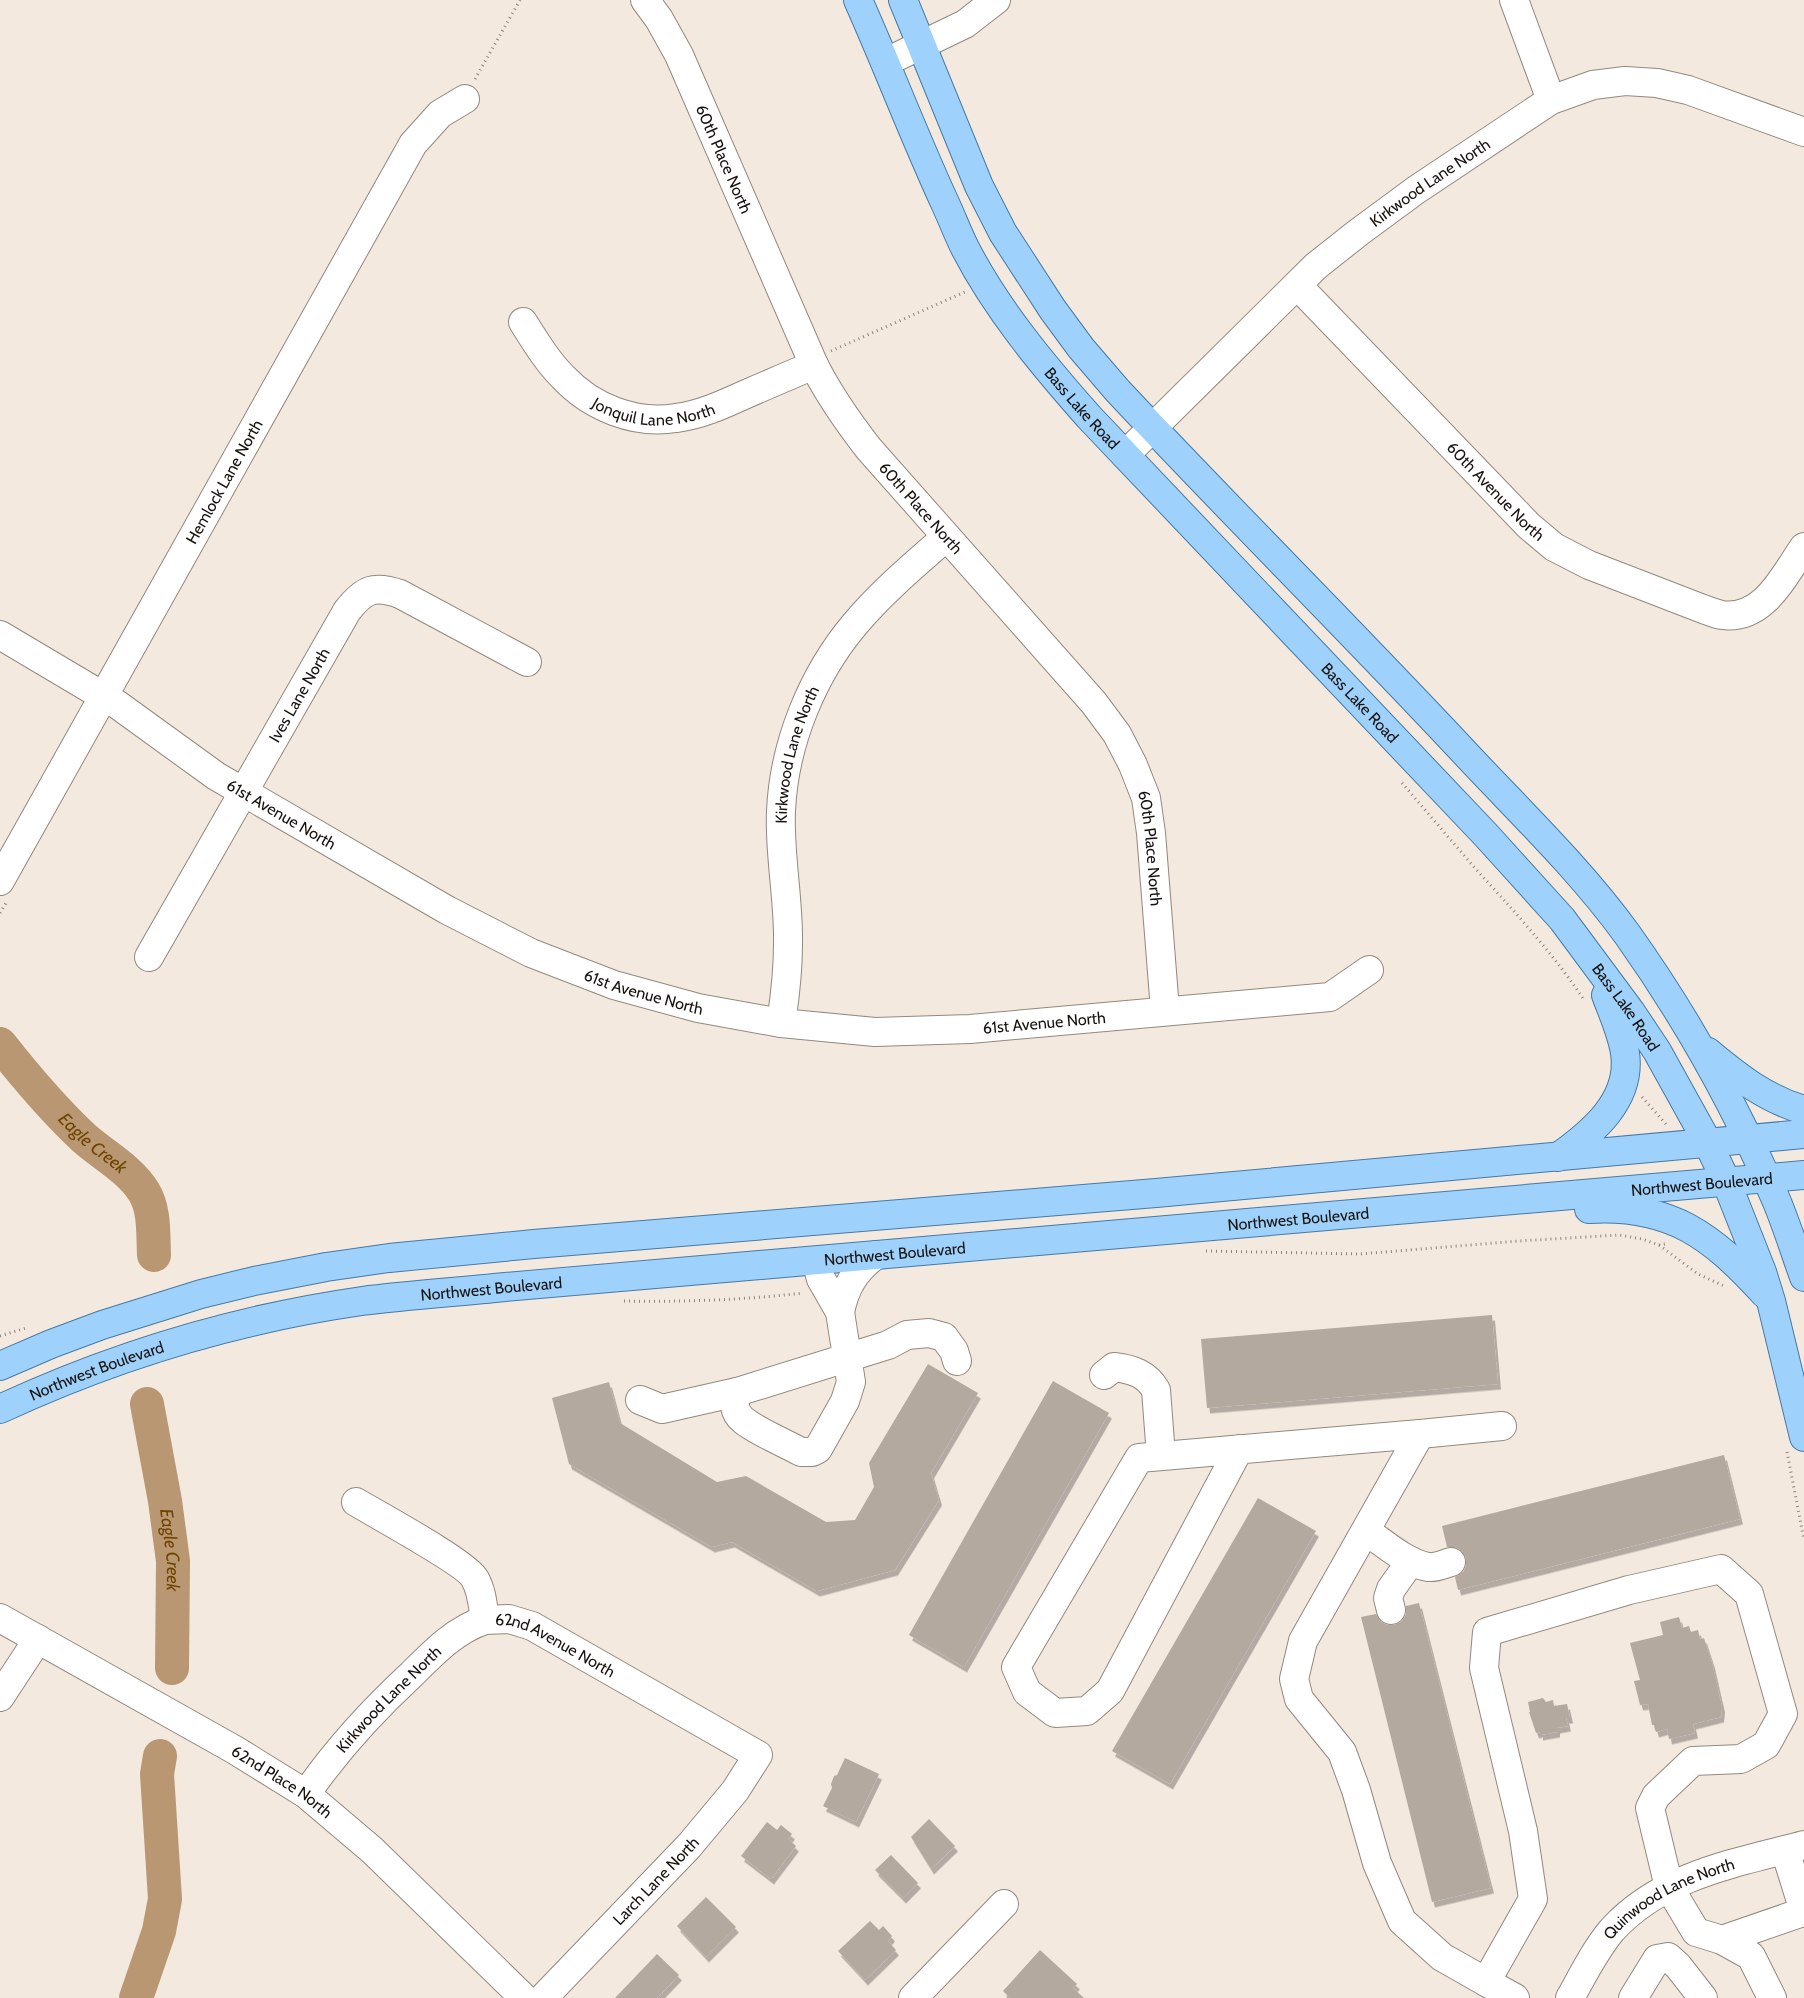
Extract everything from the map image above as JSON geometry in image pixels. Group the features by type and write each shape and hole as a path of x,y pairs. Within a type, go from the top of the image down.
{"main road":[{"name":"Bass Lake Road","path":"858,0 886,62 928,168 965,248 1018,332 1053,376 1125,455 1485,834 1562,919 1593,958 1657,1051 1708,1143 1726,1181 1759,1264 1771,1301 1804,1437"},
{"path":"903,0 979,186 1003,233 1030,277 1081,348 1152,428 1447,733 1569,865 1626,933 1665,989 1697,1043 1749,1140 1778,1204 1804,1277"},
{"path":"1558,1156 1582,1140 1600,1124 1623,1084 1625,1054 1620,1031 1593,958"},
{"path":"1697,1043 1749,1086 1770,1098 1804,1110"},
{"path":"0,1366 51,1344 161,1305 254,1281 326,1267 389,1258 1156,1193 1804,1134"},
{"name":"Northwest Boulevard","path":"0,1409 87,1372 148,1351 256,1321 362,1301 1392,1209 1804,1175"},
{"path":"816,1261 818,1251 823,1245 842,1235 1113,1212 1156,1193"},
{"path":"1392,1209 1430,1222 1614,1208 1658,1216 1690,1229 1716,1245 1735,1262 1771,1301"}],"street":[{"name":"60th Place North","path":"645,0 659,19 679,55 814,365 846,421 945,538 1094,703 1117,734 1133,765 1146,798 1151,833 1165,1010"},
{"path":"886,62 965,24 996,0"},
{"path":"1514,0 1551,100"},
{"name":"Kirkwood Lane North","path":"1125,455 1298,286 1316,266 1416,190 1551,100 1593,85 1625,82 1657,83 1688,90 1804,132"},
{"name":"Hemlock Lane North","path":"0,881 413,144 440,114 466,99"},
{"name":"60th Avenue North","path":"1298,286 1511,509 1554,547 1589,565 1723,615 1746,613 1762,604 1804,547"},
{"name":"Jonquil Lane North","path":"522,322 563,378 585,397 614,412 645,418 675,419 706,412 814,365"},
{"name":"Kirkwood Lane North","path":"781,1023 788,943 782,861 781,811 787,757 802,714 826,666 854,625 889,588 945,538"},
{"name":"Ives Lane North","path":"149,957 347,610 358,596 371,590 383,588 400,594 526,662"},
{"name":"61st Avenue North","path":"0,635 126,711 216,776 446,910 531,953 614,985 688,1006 781,1023 875,1032 970,1029 1165,1010 1330,997 1369,970"},
{"path":"840,1312 849,1282 863,1264 876,1255"},
{"path":"737,1392 734,1400 735,1410 742,1420 801,1452 812,1452 818,1449 845,1401 851,1382 840,1312 821,1280 816,1261"},
{"path":"640,1400 662,1409 737,1392 888,1345 907,1335 929,1333 944,1337 954,1351 956,1361"},
{"path":"1104,1375 1114,1367 1128,1368 1151,1381 1156,1390 1161,1456"},
{"path":"1239,1449 1110,1691 1086,1711 1055,1713 1027,1692 1016,1667 1139,1458 1239,1449 1420,1434 1502,1426"},
{"path":"1420,1434 1303,1642 1294,1679 1298,1699 1342,1752 1356,1790 1377,1863 1402,1922 1442,1957 1515,1998"},
{"name":"62nd Avenue North","path":"356,1502 454,1561 475,1577 485,1620 509,1620 532,1626 758,1755"},
{"path":"1366,1531 1411,1560 1427,1567 1451,1562"},
{"path":"1391,1610 1388,1598 1391,1589 1411,1560"},
{"path":"1486,1982 1533,1899 1523,1831 1484,1668 1487,1632 1629,1590 1721,1569 1749,1594 1783,1714 1766,1745 1741,1759 1693,1761 1656,1796 1650,1808 1669,1887 1696,1932 1722,1940 1751,1956 1772,1998"},
{"name":"62nd Place North","path":"0,1618 236,1750 306,1794 372,1850 524,1998"},
{"name":"Kirkwood Lane North","path":"306,1794 349,1737 375,1709 456,1634 469,1625 485,1620"},
{"path":"0,1696 38,1639"},
{"name":"Larch Lane North","path":"543,1998 689,1846 735,1791 758,1755"},
{"path":"1722,1940 1803,1911 1794,1848"},
{"name":"Quinwood Lane North","path":"1570,1998 1612,1930 1641,1904 1691,1876 1794,1848"},
{"path":"913,1998 1004,1904"},
{"path":"1633,1998 1657,1959 1668,1957 1678,1966 1703,1998"}],"path":[{"path":"466,99 480,68 520,0"},
{"path":"814,365 828,352 965,291"},
{"path":"1641,1096 1671,1131"},
{"path":"1199,1251 1360,1254 1619,1235 1642,1239 1659,1245 1698,1274 1727,1287"},
{"path":"1659,1245 1668,1244"},
{"path":"622,1301 706,1301 806,1292"}],"building":[{"path":"1492,1315 1498,1384 1207,1408 1201,1339"},
{"path":"928,1364 978,1393 931,1473 939,1500 895,1570 817,1591 732,1542 712,1547 569,1464 552,1398 609,1382 620,1423 717,1482 746,1476 826,1522 855,1520 874,1487 869,1463"},
{"path":"1053,1381 1109,1413 964,1667 909,1635"},
{"path":"1724,1455 1740,1519 1458,1590 1455,1577 1463,1572 1466,1566 1466,1558 1461,1550 1455,1547 1447,1547 1442,1526"},
{"path":"1258,1498 1316,1531 1170,1784 1112,1751"},
{"path":"1419,1603 1491,1888 1432,1902 1361,1617 1376,1614 1380,1621 1387,1625 1394,1625 1402,1621 1406,1614 1406,1606"},
{"path":"1679,1617 1682,1628 1689,1626 1691,1632 1698,1630 1700,1639 1704,1638 1722,1707 1721,1717 1693,1724 1695,1733 1669,1739 1667,1729 1656,1732 1654,1725 1652,1725 1648,1704 1640,1705 1634,1681 1640,1680 1630,1643 1663,1635 1660,1622"},
{"path":"1543,1698 1546,1702 1553,1700 1554,1706 1567,1704 1570,1718 1566,1718 1568,1726 1557,1728 1557,1732 1540,1735 1540,1732 1536,1733 1529,1712 1528,1702"},
{"path":"845,1758 879,1774 856,1822 823,1806 832,1788 831,1784 834,1776 837,1775"},
{"path":"929,1819 955,1846 931,1869 911,1837"},
{"path":"767,1822 777,1830 781,1825 792,1834 788,1839 796,1846 771,1879 741,1856"},
{"path":"891,1855 918,1883 903,1898 875,1870"},
{"path":"706,1897 736,1927 706,1957 677,1926"},
{"path":"870,1921 879,1930 883,1926 892,1936 888,1941 896,1950 865,1980 838,1951"},
{"path":"1040,1950 1077,1984 1073,1988 1084,1998 1010,1998 1003,1991"},
{"path":"657,1954 679,1975 657,1998 615,1998"}],"waterway":[{"name":"Eagle Creek","path":"0,1044 40,1092 73,1127 91,1144 124,1169 144,1192 148,1199 153,1223 154,1255"},
{"name":"Eagle Creek","path":"147,1404 165,1501 173,1561 172,1668"},
{"name":"Eagle Creek","path":"136,1998 159,1931 165,1899 157,1774 160,1756"}]}
